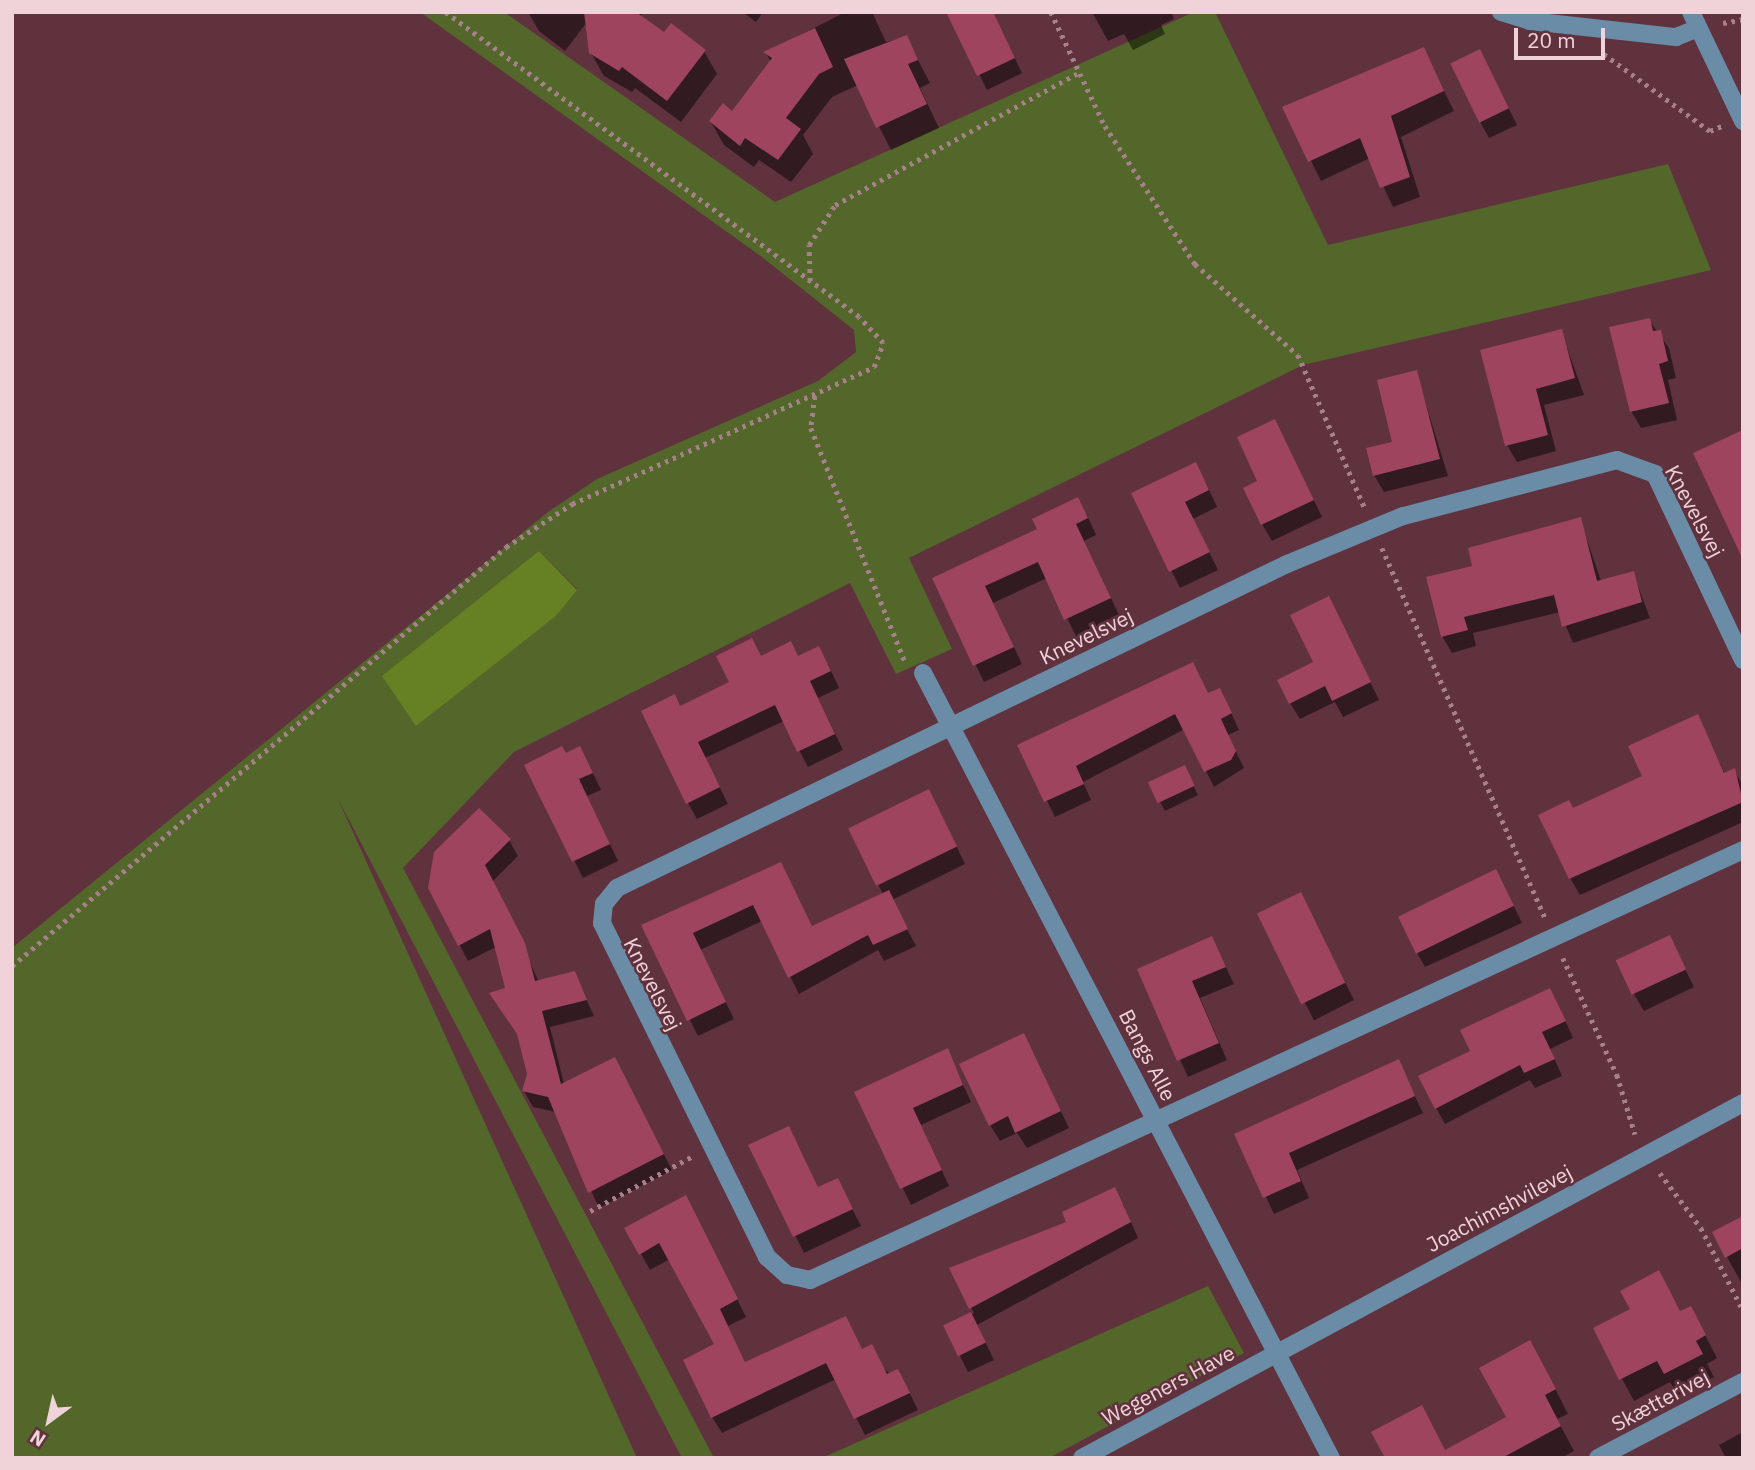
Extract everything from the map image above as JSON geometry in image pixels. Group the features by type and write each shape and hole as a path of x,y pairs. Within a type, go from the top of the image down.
{"street":[{"path":"1501,12 1598,29 1676,37 1694,20 1742,120"},
{"name":"Knevelsvej","path":"1743,660 1655,474 1630,460 1373,526 641,876 607,900 606,943 770,1262 790,1276 810,1280 1743,849"},
{"name":"Bangs Alle","path":"923,673 1331,1458"},
{"name":"Joachimshvilevej","path":"1276,1353 1743,1103"},
{"name":"Wegeners Have","path":"1082,1458 1276,1353"},
{"name":"Skætterivej","path":"1598,1458 1743,1382"}],"path":[{"path":"12,966 506,547 572,504 874,367 883,343 810,282 445,12"},
{"path":"1052,12 1105,126 1195,264 1298,355 1646,1155 1701,1228 1743,1310"},
{"path":"1598,29 1606,60 1710,131 1742,120"},
{"path":"810,282 809,245 835,205 1080,72"},
{"path":"815,395 811,428 899,653 911,673 923,673"},
{"path":"590,1211 710,1147"}],"green space":[{"path":"420,12 504,12 775,202 1194,12 1215,12 1328,245 1668,164 1711,270 1303,365 909,558 952,649 896,674 850,583 514,752 403,868 714,1458 682,1458 337,797 637,1458 12,1458 12,948 548,512 597,479 818,381 856,352 854,330 762,257","holes":["539,551 577,589 556,616 416,725"]},
{"path":"539,551 577,590 556,616 416,726 382,676"},
{"path":"1208,1286 1244,1353 1049,1458 822,1458"}],"building":[{"path":"584,12 636,12 664,32 671,23 706,50 667,101 622,67 619,71 589,53"},
{"path":"946,12 993,12 1015,58 977,76"},
{"path":"815,28 833,67 819,74 786,118 801,129 778,160 745,138 740,146 709,121 723,103 732,111 772,58 763,52"},
{"path":"907,35 918,60 908,64 927,104 876,128 844,59"},
{"path":"1424,47 1444,91 1391,116 1410,177 1380,188 1360,138 1308,162 1282,107"},
{"path":"1480,49 1509,108 1479,123 1450,63"},
{"path":"1650,318 1653,331 1661,330 1668,361 1659,364 1669,403 1630,412 1609,327"},
{"path":"1562,329 1575,378 1536,389 1548,435 1505,446 1480,350"},
{"path":"1417,370 1440,459 1373,476 1366,448 1392,442 1377,380"},
{"path":"1275,419 1314,500 1261,525 1243,488 1257,481 1237,437"},
{"path":"1743,430 1743,560 1693,453"},
{"path":"1196,462 1209,490 1185,502 1210,552 1169,572 1131,493"},
{"path":"1078,497 1088,518 1076,524 1111,598 1064,620 1038,562 985,586 1014,647 973,666 932,578 1037,529 1032,519"},
{"path":"1581,517 1597,581 1634,571 1642,602 1562,627 1554,595 1464,617 1468,630 1441,637 1426,577 1472,566 1468,548"},
{"path":"1329,596 1371,682 1332,701 1325,686 1289,704 1277,680 1313,662 1290,615"},
{"path":"752,638 761,656 791,641 798,656 819,646 831,671 810,681 835,734 797,752 775,705 698,742 720,787 686,804 641,711 675,694 680,706 729,682 716,656"},
{"path":"1193,662 1208,693 1220,688 1232,713 1221,719 1236,751 1231,760 1204,772 1175,714 1076,766 1084,784 1044,802 1017,745"},
{"path":"1698,714 1724,773 1735,768 1743,802 1569,879 1538,815 1569,800 1573,808 1642,776 1628,746"},
{"path":"562,746 566,753 580,746 593,773 579,779 610,844 572,862 524,765"},
{"path":"1185,765 1195,786 1158,803 1148,782"},
{"path":"929,789 957,847 876,886 848,828"},
{"path":"479,808 511,839 485,865 525,943 535,981 575,971 587,1000 542,1011 561,1084 615,1057 664,1154 588,1193 548,1097 522,1091 527,1074 517,1034 489,993 505,988 490,929 458,946 428,888 434,852"},
{"path":"781,862 812,926 889,890 908,929 873,945 868,935 788,978 753,905 693,933 726,1002 687,1021 641,925"},
{"path":"1496,869 1514,906 1416,954 1398,917"},
{"path":"1301,892 1345,983 1301,1004 1257,913"},
{"path":"1670,935 1686,969 1632,995 1616,960"},
{"path":"1212,936 1226,967 1192,981 1219,1043 1177,1061 1137,969"},
{"path":"1550,988 1566,1021 1542,1032 1555,1059 1524,1073 1520,1065 1435,1109 1418,1076 1470,1051 1460,1030"},
{"path":"1024,1033 1061,1111 1015,1133 1008,1116 989,1126 959,1064"},
{"path":"948,1048 963,1085 913,1108 942,1170 900,1189 854,1092"},
{"path":"1399,1059 1415,1096 1289,1153 1301,1181 1263,1198 1234,1134"},
{"path":"789,1126 818,1187 838,1178 853,1209 793,1237 748,1145"},
{"path":"1115,1187 1131,1222 969,1309 949,1268 1066,1222 1062,1212"},
{"path":"686,1195 738,1299 720,1309 745,1362 846,1316 862,1349 872,1344 887,1374 898,1369 910,1393 854,1419 826,1363 711,1418 683,1360 714,1344 659,1243 639,1255 624,1228"},
{"path":"1743,1216 1743,1248 1725,1258 1712,1232"},
{"path":"1659,1270 1680,1311 1691,1306 1706,1335 1696,1341 1703,1354 1664,1374 1657,1361 1619,1380 1593,1328 1630,1309 1620,1291"},
{"path":"971,1312 986,1343 958,1356 943,1326"},
{"path":"1530,1340 1556,1389 1545,1395 1561,1426 1502,1458 1385,1458 1371,1432 1422,1405 1445,1450 1506,1417 1479,1368"}]}
